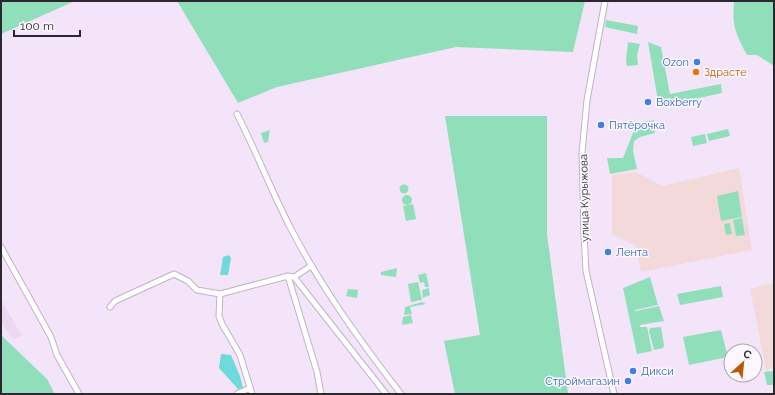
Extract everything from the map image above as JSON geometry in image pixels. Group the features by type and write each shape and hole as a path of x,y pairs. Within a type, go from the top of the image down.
{"street":[{"name":"улица Курыжова","path":"605,1 587,100 582,152 586,271 614,394"},
{"path":"237,114 274,196 311,266 356,335 401,394"},
{"path":"1,247 79,394"},
{"path":"110,307 115,301 174,274 188,281 197,290 220,294 291,276 311,266"},
{"path":"291,276 317,372 321,394"},
{"path":"291,276 386,394"},
{"path":"220,294 219,316 240,355 252,394"},
{"path":"237,394 250,388"}],"shaded area":[{"path":"1,1 75,1 1,34"},
{"path":"177,1 585,1 573,52 456,47 277,87 238,103"},
{"path":"734,1 774,1 774,66 757,55 747,55 735,29"},
{"path":"606,20 638,26 637,34 605,27"},
{"path":"628,42 640,44 637,55 638,65 627,66 626,61"},
{"path":"648,42 661,47 670,94 721,84 722,93 659,107"},
{"path":"445,116 547,116 547,234 568,394 455,394 444,341 480,335"},
{"path":"654,120 655,133 640,137 634,141 633,151 637,169 610,174 607,158 623,158 637,123"},
{"path":"728,129 730,136 709,141 707,134"},
{"path":"270,130 268,142 264,143 261,133"},
{"path":"705,134 707,143 693,146 691,137"},
{"path":"739,168 752,250 641,272 635,245 612,235 612,175 636,172 662,186"},
{"path":"404,184 409,189 404,194 399,189"},
{"path":"738,191 742,217 721,221 717,196"},
{"path":"405,195 409,195 411,196 411,204 405,205 402,202 402,198"},
{"path":"413,204 416,219 406,221 403,206"},
{"path":"742,218 745,235 736,236 733,220"},
{"path":"730,223 732,234 726,235 724,224"},
{"path":"229,255 231,258 228,275 220,275 223,257"},
{"path":"397,268 396,277 381,275 381,272"},
{"path":"426,273 429,287 425,287 424,282 420,283 418,275"},
{"path":"650,277 658,305 635,310 636,313 636,311 659,306 664,321 640,325 640,327 647,327 652,351 637,354 623,288"},
{"path":"418,282 422,300 411,302 408,284"},
{"path":"774,283 774,368 766,370 763,355 763,343 761,343 750,289"},
{"path":"721,286 723,297 680,305 677,294"},
{"path":"429,288 430,295 423,298 422,290"},
{"path":"348,289 358,290 357,298 346,296"},
{"path":"1,299 22,336 13,339 1,322"},
{"path":"422,302 426,304 410,307 412,314 404,315 405,307"},
{"path":"411,315 413,323 402,325 403,317"},
{"path":"661,327 664,345 663,348 654,350 649,331 650,328"},
{"path":"721,330 724,343 723,343 723,358 689,365 683,337"},
{"path":"1,335 47,379 55,394 1,394"},
{"path":"221,354 231,355 240,376 243,388 238,389 219,368"},
{"path":"774,371 774,385 767,385 764,372"}],"place":[{"name":"Ozon","path":"697,62"},
{"name":"Здрасте","path":"696,72"},
{"name":"Boxberry","path":"648,102"},
{"name":"Пятёрочка","path":"601,125"},
{"name":"Лента","path":"608,252"},
{"name":"Дикси","path":"633,371"},
{"name":"Строймагазин","path":"628,381"}]}
